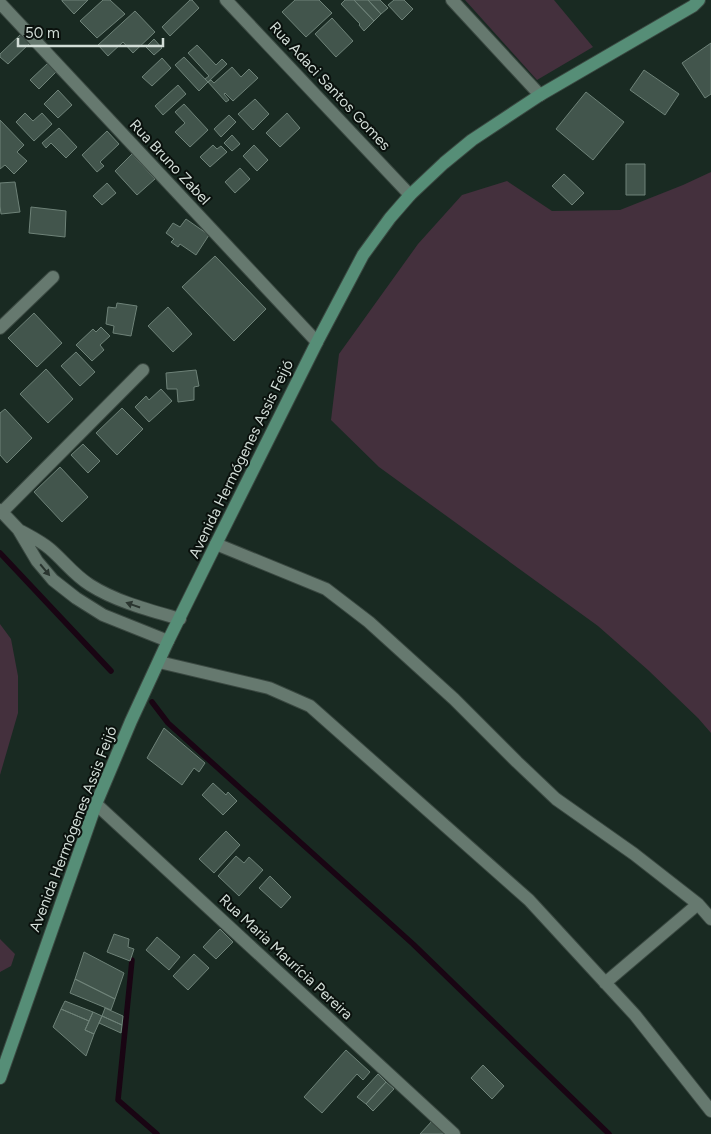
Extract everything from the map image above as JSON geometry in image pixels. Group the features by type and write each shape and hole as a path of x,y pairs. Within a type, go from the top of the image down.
{"main road":[{"name":"Avenida Hermógenes Assis Feijó","path":"0,1078 96,804 131,722 168,641 216,544 317,342 363,255 390,218 410,195 472,140 540,94 693,2"}],"street":[{"name":"Rua Adaci Santos Gomes","path":"226,0 410,195"},
{"path":"452,0 540,94"},
{"name":"Rua Bruno Zabel","path":"0,3 317,342"},
{"path":"0,328 53,277"},
{"path":"143,370 1,511 18,530 37,561 53,580 76,598 103,614 168,641"},
{"path":"18,530 49,548 72,572 90,585 131,604 180,619"},
{"path":"216,544 326,589 369,622 454,699 556,799 634,854 698,904 711,919"},
{"path":"159,662 269,688 310,706 529,900 635,1015 711,1111"},
{"name":"Rua Maria Maurícia Pereira","path":"96,804 454,1134"},
{"path":"606,983 698,904"}],"shaded area":[{"path":"465,0 554,0 593,47 537,80"},
{"path":"711,172 711,733 648,670 598,626 379,467 331,420 339,354 418,244 462,195 507,181 552,211 620,210"},
{"path":"0,624 11,639 18,676 18,713 0,775"},
{"path":"0,939 15,954 11,966 0,972"}],"building":[{"path":"62,0 88,0 74,14"},
{"path":"103,0 110,0 125,14 97,38 80,21"},
{"path":"190,0 199,8 170,36 162,27"},
{"path":"295,0 319,0 332,13 306,37 282,12"},
{"path":"345,0 354,0 374,21 364,31 341,4"},
{"path":"354,0 368,0 381,14 374,21"},
{"path":"368,0 380,0 388,8 381,14"},
{"path":"394,0 404,0 413,9 402,20 388,5"},
{"path":"135,11 155,32 133,53 123,42 108,56 98,45"},
{"path":"332,18 353,41 336,57 315,34"},
{"path":"21,34 30,43 8,64 0,57 0,54"},
{"path":"154,39 162,48 154,55 146,47"},
{"path":"711,43 711,94 705,98 682,63"},
{"path":"197,45 216,65 222,59 227,64 208,82 205,79 209,76 188,53"},
{"path":"184,57 208,82 199,91 175,65"},
{"path":"162,58 171,68 152,86 142,77"},
{"path":"48,63 56,72 39,89 30,80"},
{"path":"232,67 241,77 249,69 258,78 233,101 225,93 229,100 226,102 208,82 211,80 214,83"},
{"path":"644,70 679,94 665,115 630,90"},
{"path":"178,85 186,94 163,115 155,106"},
{"path":"58,90 72,105 58,118 44,104"},
{"path":"586,92 624,122 593,160 556,129"},
{"path":"255,99 269,114 253,130 238,114"},
{"path":"184,104 208,130 190,147 175,132 185,123 175,112"},
{"path":"25,113 33,121 42,113 52,124 34,141 16,122"},
{"path":"287,113 300,128 280,147 266,133"},
{"path":"229,115 236,122 221,137 214,129"},
{"path":"0,120 24,145 17,152 27,161 14,174 5,165 0,169"},
{"path":"59,128 77,147 66,158 51,143 46,148 42,143"},
{"path":"107,131 119,144 100,162 104,166 97,172 82,155"},
{"path":"232,135 240,144 232,151 224,143"},
{"path":"213,145 217,149 221,146 227,152 210,167 200,157"},
{"path":"254,145 268,160 257,171 243,156"},
{"path":"132,154 155,179 137,195 115,171"},
{"path":"626,164 645,164 645,195 626,195"},
{"path":"240,168 250,179 235,193 225,182"},
{"path":"564,174 584,193 572,205 552,186"},
{"path":"15,182 20,212 1,214 0,183"},
{"path":"107,183 116,193 102,205 93,196"},
{"path":"31,207 66,211 65,237 29,233"},
{"path":"186,219 209,235 196,255 180,244 178,247 171,242 174,239 166,233 173,223 180,227"},
{"path":"215,256 266,309 234,341 182,287"},
{"path":"117,303 137,306 131,336 113,333 114,326 106,324 108,307 116,308"},
{"path":"168,307 192,334 173,352 148,326"},
{"path":"34,313 62,343 37,367 8,338"},
{"path":"101,327 110,336 100,345 104,350 92,361 76,345 93,329 96,332"},
{"path":"76,352 95,372 80,386 61,366"},
{"path":"46,369 73,399 48,423 20,394"},
{"path":"196,370 199,386 194,387 194,400 178,402 177,389 167,389 166,373"},
{"path":"161,389 172,401 149,422 135,407 146,396 149,400"},
{"path":"122,408 143,429 117,455 96,433"},
{"path":"5,409 32,438 7,463 0,455 0,413"},
{"path":"83,444 100,461 88,473 71,455"},
{"path":"60,467 88,497 62,522 34,492"},
{"path":"164,728 205,763 199,772 194,768 182,785 147,758"},
{"path":"213,783 226,795 228,792 237,801 223,815 202,795"},
{"path":"226,831 240,845 214,873 199,859"},
{"path":"236,856 244,863 249,857 263,870 239,896 218,876"},
{"path":"270,876 291,897 281,908 259,888"},
{"path":"220,929 233,942 216,959 203,947"},
{"path":"114,934 129,939 128,947 134,949 130,961 107,952"},
{"path":"157,937 180,957 169,970 146,950"},
{"path":"84,952 124,973 115,999 75,979"},
{"path":"194,954 209,968 188,990 173,976"},
{"path":"75,979 115,999 111,1010 70,993"},
{"path":"65,1001 93,1012 89,1021 61,1009"},
{"path":"105,1008 123,1016 122,1025 102,1016"},
{"path":"61,1009 89,1021 85,1030 94,1034 86,1056 53,1027"},
{"path":"93,1012 102,1016 94,1034 85,1030"},
{"path":"102,1016 122,1025 121,1033 99,1023"},
{"path":"346,1050 370,1072 363,1080 357,1074 322,1113 304,1097"},
{"path":"483,1065 504,1086 492,1099 471,1078"},
{"path":"378,1074 386,1082 366,1104 357,1097"},
{"path":"386,1082 394,1089 373,1111 366,1104"},
{"path":"432,1121 446,1134 420,1134"}],"waterway":[{"path":"0,553 111,671"},
{"path":"152,702 168,723 413,944 609,1134"},
{"path":"132,960 118,1100 157,1134"}]}
